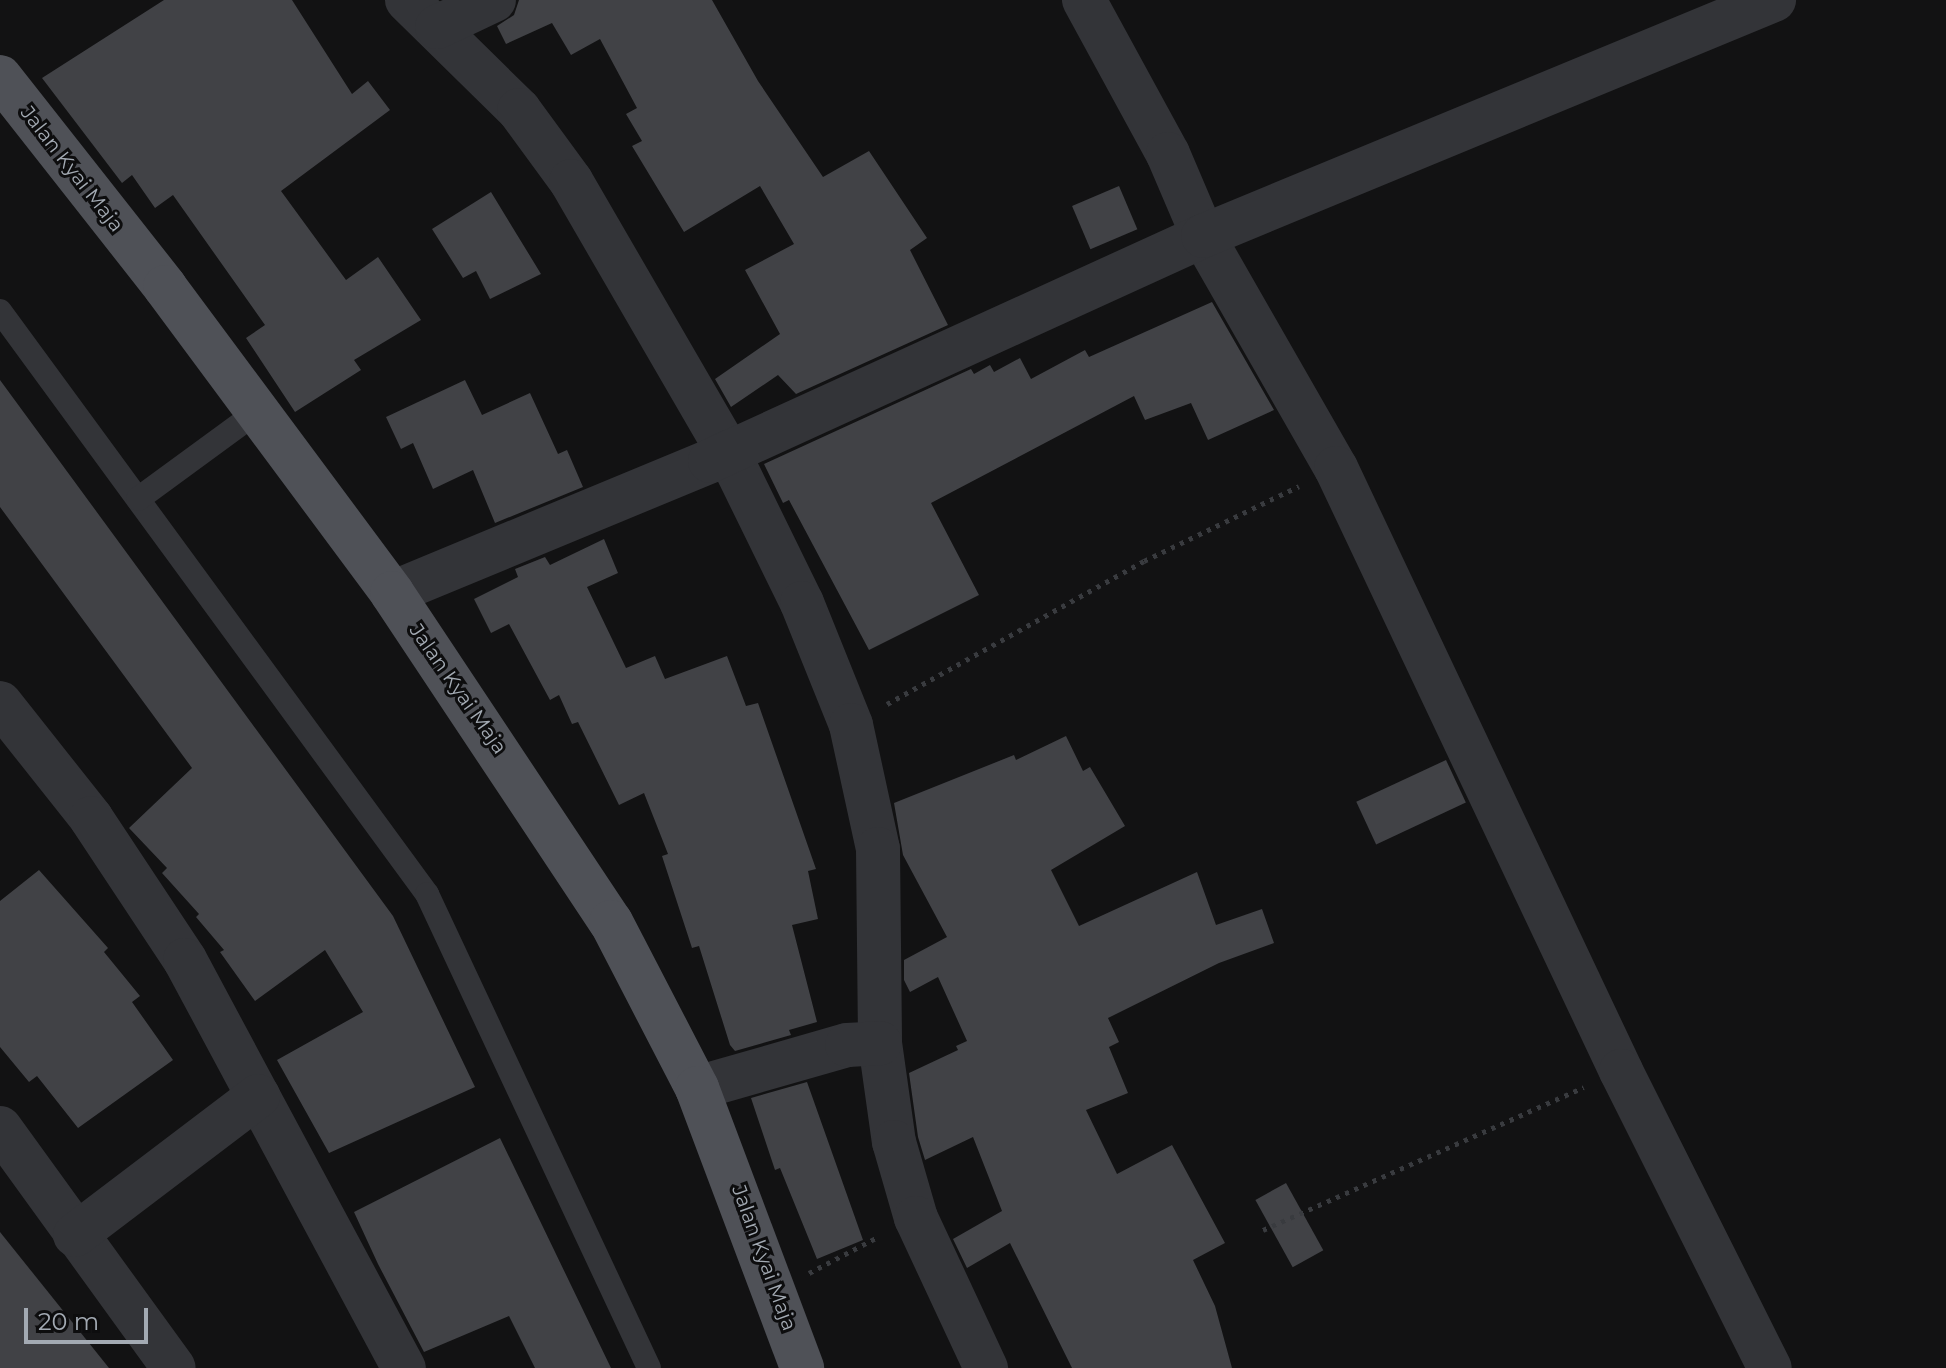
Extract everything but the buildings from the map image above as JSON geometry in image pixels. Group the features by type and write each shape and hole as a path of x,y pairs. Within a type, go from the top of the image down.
{"main road":[{"name":"Jalan Kyai Maja","path":"0,77 392,593 611,922 697,1088 777,1291 802,1368"}],"street":[{"path":"422,14 494,0"},
{"path":"1084,0 1168,154 1203,236 1336,468 1621,1071 1770,1368"},
{"path":"392,593 704,463 1203,236 1774,0"},
{"path":"422,14 519,110 571,181 704,463 802,603 851,725 878,849 849,1047 894,1142 916,1218 986,1368"},
{"path":"0,703 91,818 177,947 258,1096 394,1364"},
{"path":"697,1088 849,1047"},
{"path":"75,1235 258,1096"},
{"path":"0,1128 174,1368"}],"lane":[{"path":"0,311 427,894 649,1368"},
{"path":"138,499 257,412"}],"path":[{"path":"851,725 1144,561 1336,468"},
{"path":"1263,1230 1621,1071"},
{"path":"777,1291 875,1238"}]}
